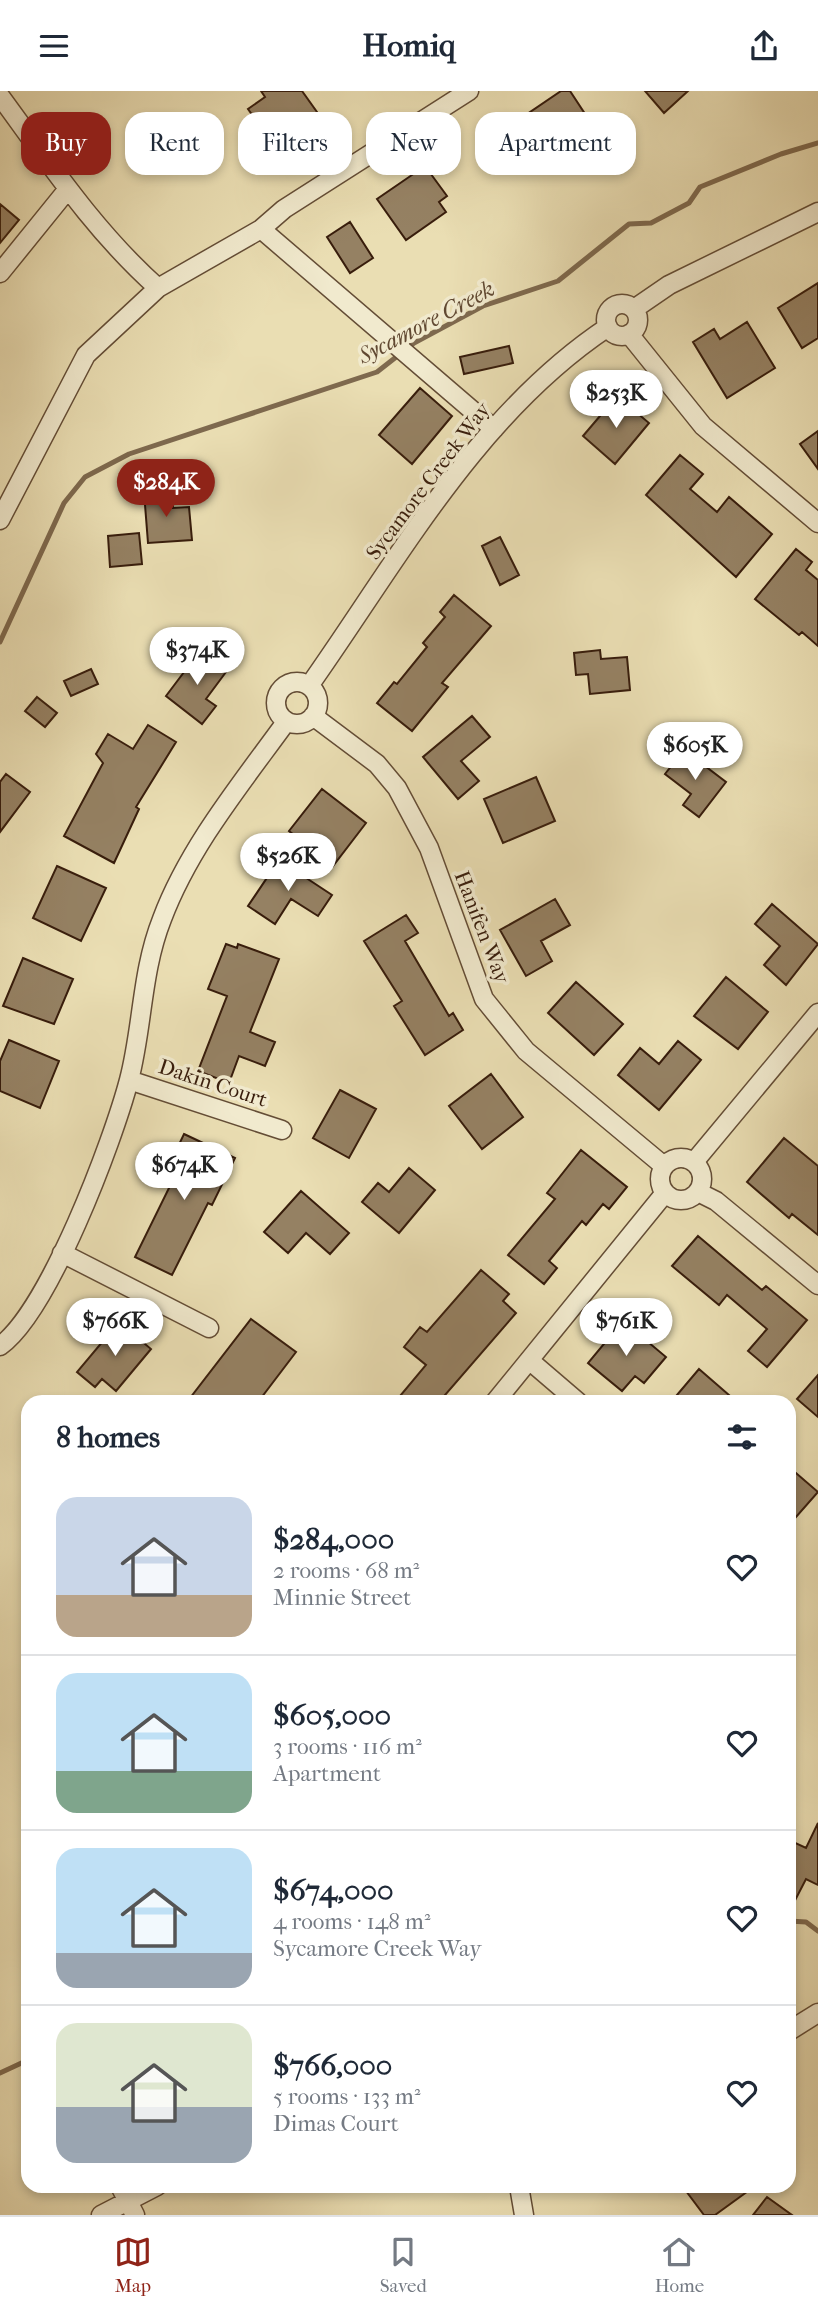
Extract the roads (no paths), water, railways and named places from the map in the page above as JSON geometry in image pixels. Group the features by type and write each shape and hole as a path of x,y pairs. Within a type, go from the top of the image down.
{"street":[{"path":"0,520 86,355 158,288 261,229 284,209 469,91"},
{"path":"0,96 68,189 123,256 158,288"},
{"path":"0,272 68,189"},
{"path":"634,309 669,285 818,212"},
{"path":"261,229 494,429"},
{"path":"622,304 634,309 638,321 629,334 618,335 608,327 607,314 613,306 622,304"},
{"name":"Sycamore Creek Way","path":"309,685 418,528 494,429 562,359 608,327"},
{"path":"629,334 703,426 818,523"},
{"path":"290,682 309,685 318,699 313,716 299,724 286,722 276,709 279,690 290,682"},
{"name":"Hanifen Way","path":"313,716 377,764 402,797 429,848 484,999 526,1051 664,1166"},
{"path":"0,1346 37,1301 62,1253 98,1169 129,1080 148,957 162,916 205,836 286,722"},
{"path":"694,1162 818,1013"},
{"name":"Dakin Court","path":"129,1080 282,1130"},
{"path":"674,1159 694,1162 702,1175 698,1192 683,1200 665,1193 660,1179 664,1166 674,1159"},
{"path":"698,1192 716,1201 818,1285"},
{"path":"501,1395 665,1193"},
{"path":"62,1253 209,1328"},
{"path":"529,1360 570,1395"},
{"path":"796,2027 818,2013"},
{"path":"124,2193 132,2209"},
{"path":"101,2215 132,2209 149,2193"},
{"path":"520,2193 524,2215"}],"waterway":[{"name":"Sycamore Creek","path":"0,642 64,503 85,477 129,454 377,372 414,343 483,306 558,281 629,224 651,223 689,203 700,187 781,154 818,143"},
{"path":"796,1921 806,1922 818,1931"},
{"path":"0,2073 21,2063"}]}
